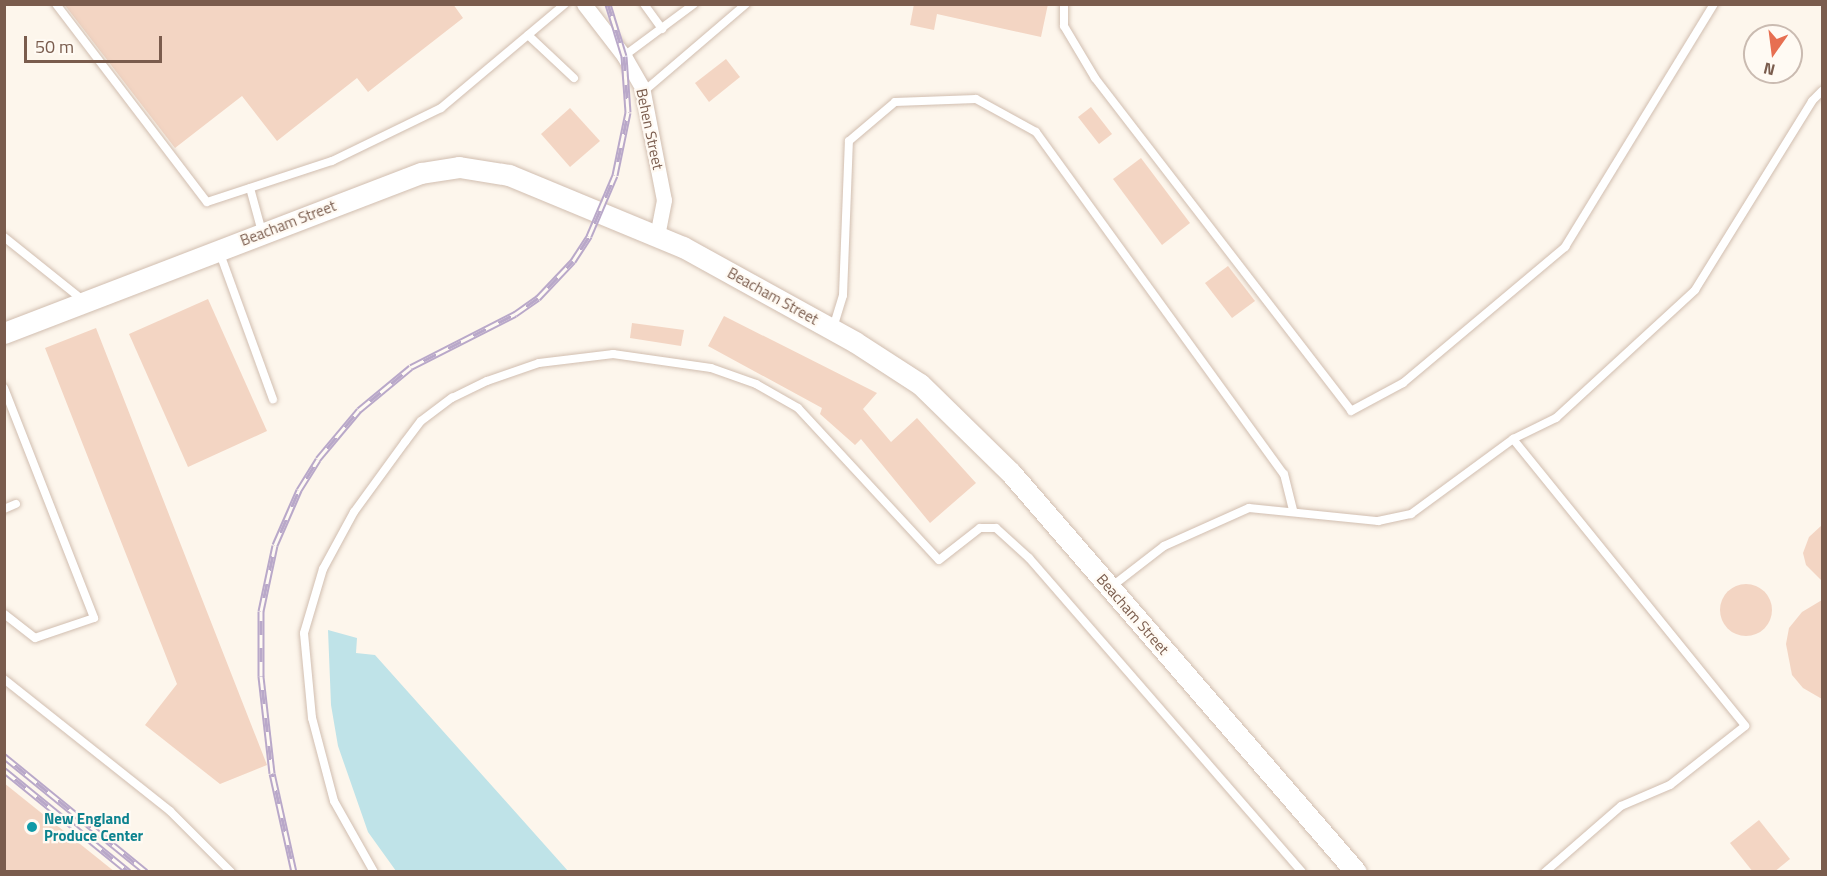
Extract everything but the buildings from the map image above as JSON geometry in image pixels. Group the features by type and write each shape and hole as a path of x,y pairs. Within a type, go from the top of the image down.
{"main road":[{"name":"Beacham Street","path":"4,333 421,173 459,167 510,175 657,235 832,329 900,370 944,404 1011,473 1356,872"}],"street":[{"name":"Behen Street","path":"584,4 624,56 643,92 664,200 657,235"}],"lane":[{"path":"56,4 207,202 332,161 441,108 565,4"},
{"path":"644,4 662,29"},
{"path":"624,56 694,4"},
{"path":"643,92 746,4"},
{"path":"1064,4 1064,26 1095,78 1351,411 1403,382 1565,247 1714,4"},
{"path":"528,35 574,78"},
{"path":"1110,588 1164,546 1249,508 1378,520 1411,514 1513,439 1556,418 1695,290 1812,101 1822,91"},
{"path":"832,329 843,295 849,141 895,102 976,99 1036,132 1284,474 1293,511"},
{"path":"250,188 262,233"},
{"path":"4,237 84,301"},
{"path":"219,250 273,399"},
{"path":"374,872 334,801 312,718 304,633 323,569 354,512 421,421 444,404 487,381 529,366 577,356 613,354 711,368 756,384 798,408 939,560 980,528 996,528 1029,558 1302,872"},
{"path":"4,388 94,618 34,638 4,614"},
{"path":"1513,439 1744,726 1670,785 1621,806 1545,872"},
{"path":"4,509 16,504"},
{"path":"4,679 170,811 231,872"}],"water":[{"path":"328,630 357,638 356,653 375,655 568,871 396,871 368,832 338,746 331,705"}],"railway":[{"path":"294,872 272,773 261,676 261,611 275,545 299,490 318,459 359,410 411,367 515,314 538,298 573,261 589,236 615,175 628,112 624,56 608,4"},
{"path":"4,756 146,872"},
{"path":"4,770 129,872"}],"place":[{"name":"New England Produce Center","path":"32,827"}]}
